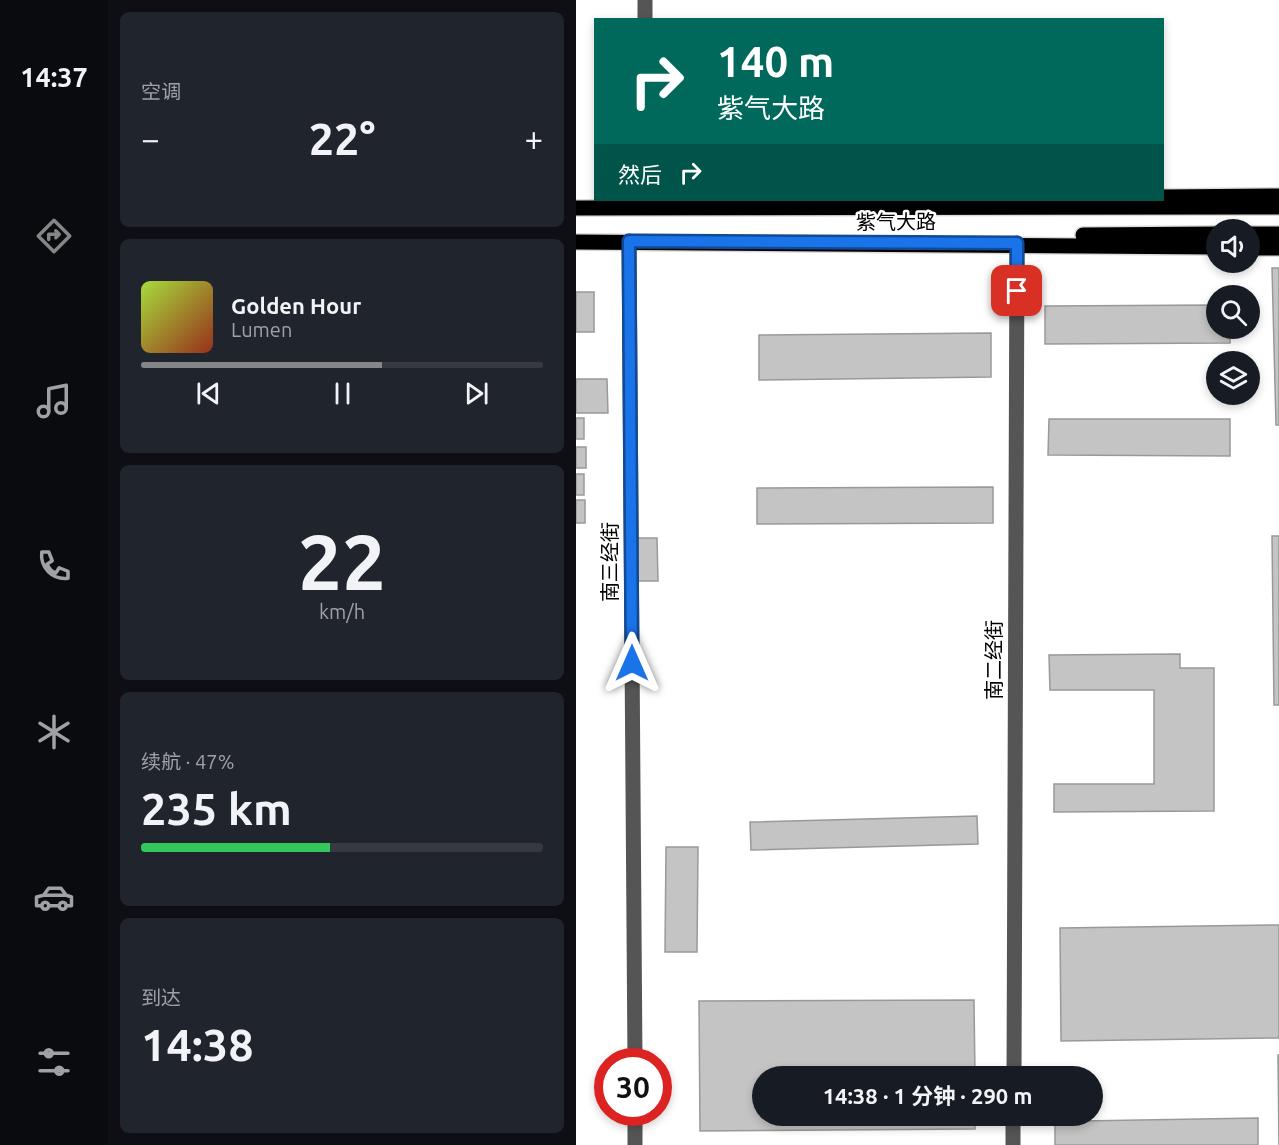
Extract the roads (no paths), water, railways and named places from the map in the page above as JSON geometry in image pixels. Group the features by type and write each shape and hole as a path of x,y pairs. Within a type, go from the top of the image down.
{"main road":[{"path":"1164,197 1279,196"},
{"path":"576,200 594,200"},
{"path":"576,208 1279,207"},
{"path":"576,235 1206,234"},
{"path":"1260,234 1279,234"},
{"name":"紫气大路","path":"576,242 1017,243 1206,247"},
{"path":"1260,248 1279,248"}],"street":[{"path":"645,0 645,18"},
{"name":"南三经街","path":"629,241 635,1048"},
{"name":"南二经街","path":"1014,1066 1017,243"},
{"path":"635,1126 635,1145"},
{"path":"1013,1126 1013,1145"}]}
